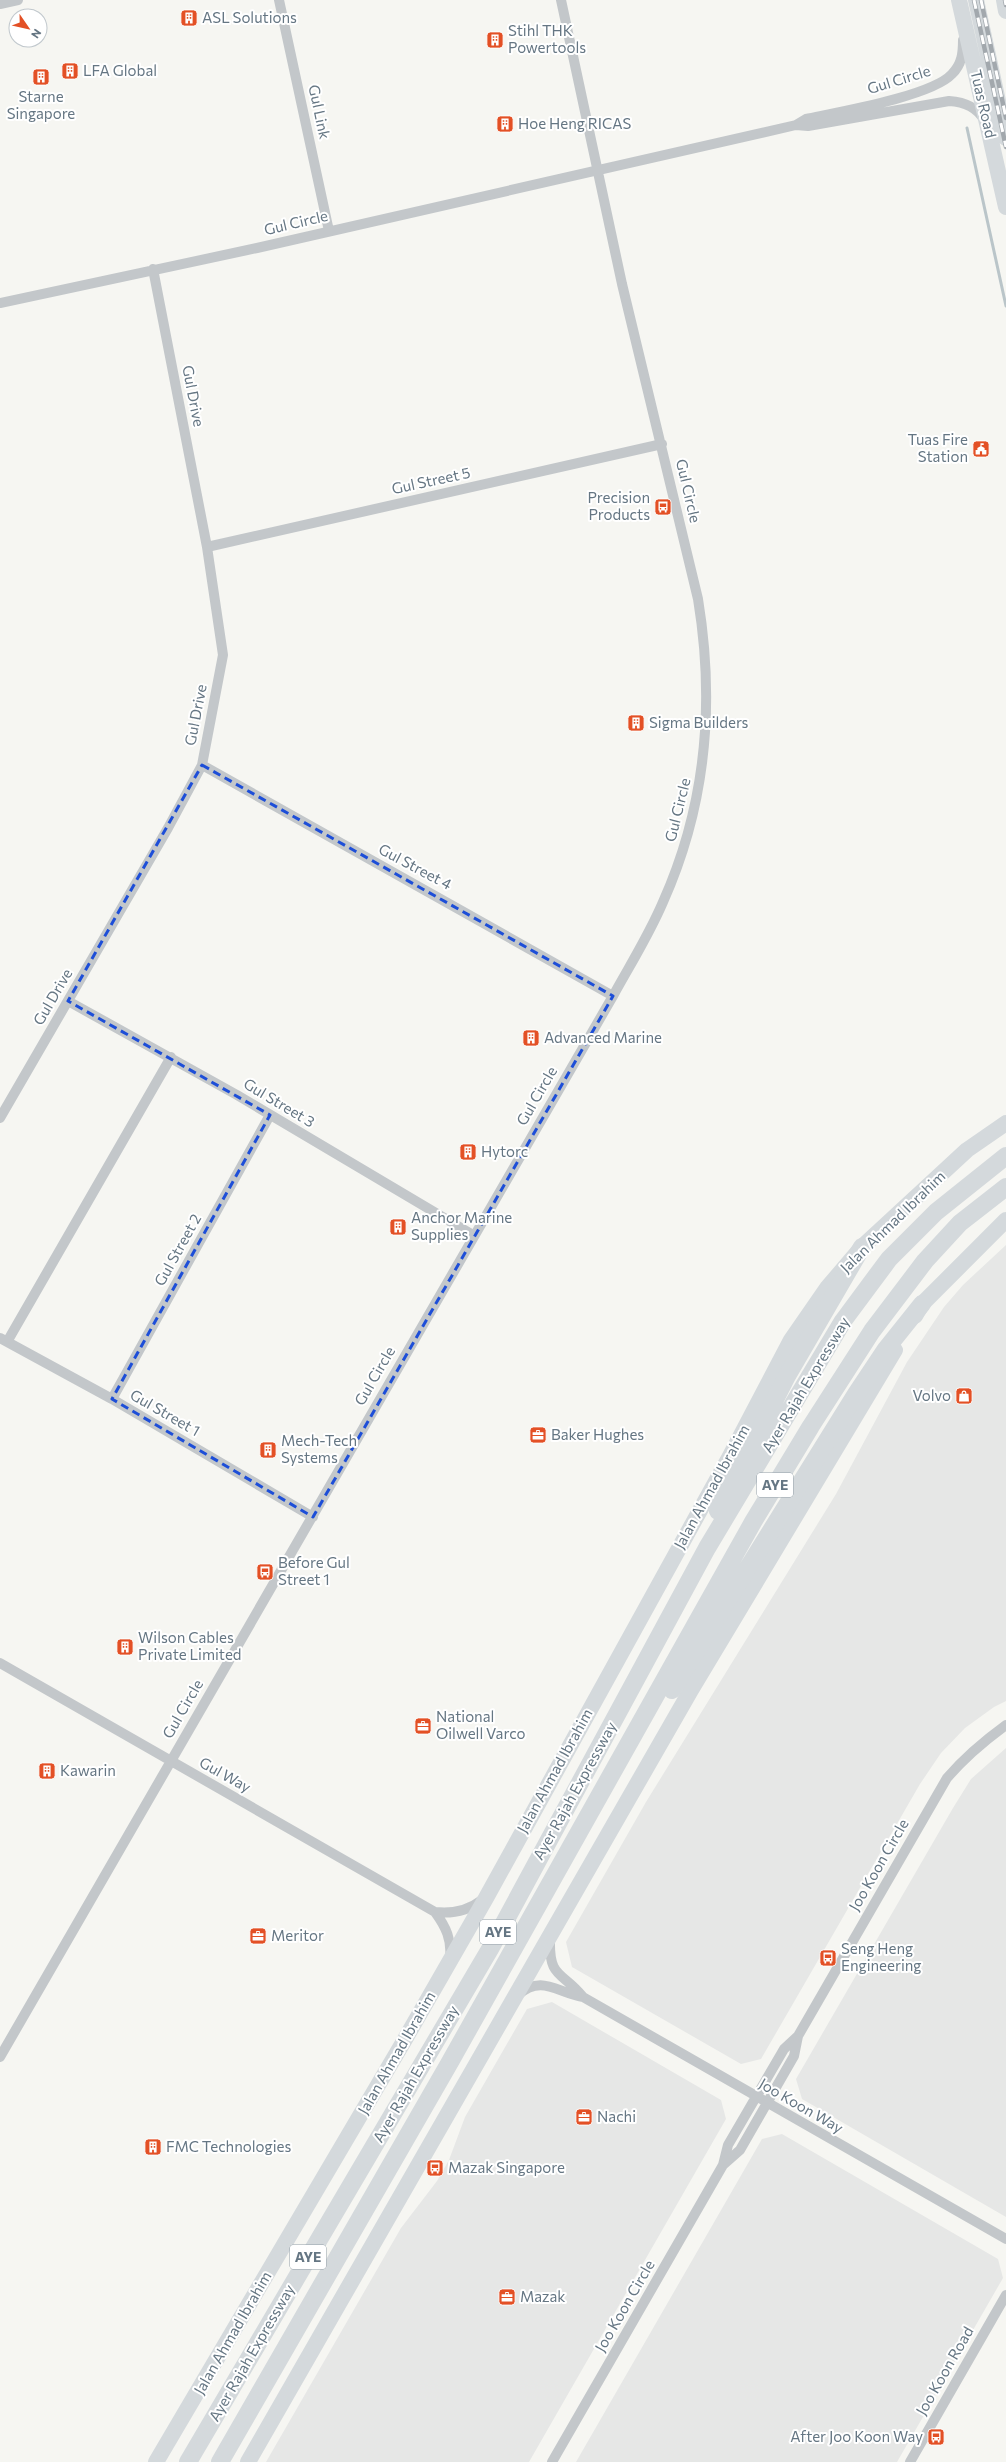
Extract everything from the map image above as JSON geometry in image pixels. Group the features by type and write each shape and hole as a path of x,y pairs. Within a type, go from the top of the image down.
{"highway":[{"name":"Ayer Rajah Expressway","path":"188,2462 490,1949 707,1548 843,1321 889,1259 936,1212 1006,1156"},
{"name":"Ayer Rajah Expressway","path":"220,2462 589,1816 753,1522 810,1426 872,1331 925,1261 960,1223 1006,1187"},
{"path":"707,1548 710,1528 723,1499 787,1376 862,1247"},
{"path":"589,1816 685,1671 856,1394 886,1349 922,1304"}],"main road":[{"name":"Tuas Road","path":"959,0 1006,207"},
{"name":"Tuas Road","path":"976,0 1006,138"},
{"path":"1004,0 1006,11"},
{"name":"Jalan Ahmad Ibrahim","path":"156,2462 486,1898 730,1456 791,1340 827,1288 862,1247 967,1150 1006,1123"},
{"path":"248,2462 691,1690 922,1304 1006,1220"}],"street":[{"path":"0,4 18,0"},
{"name":"Gul Link","path":"279,0 329,232"},
{"path":"561,0 599,169"},
{"name":"Gul Circle","path":"796,125 806,119 878,103 940,84 952,74 962,57 963,18"},
{"name":"Gul Circle","path":"0,303 329,232 796,125 808,126 949,102 962,103 971,107 981,115 989,127"},
{"name":"Gul Circle","path":"0,2058 170,1761 313,1517 473,1235 613,996 663,903 681,856 697,800 706,730 704,636 698,599 662,444 622,284 599,169"},
{"name":"Gul Drive","path":"0,1118 202,765 223,655 207,547 153,269"},
{"name":"Gul Street 5","path":"207,547 662,444"},
{"name":"Gul Street 4","path":"202,765 613,996"},
{"name":"Gul Street 3","path":"68,1001 171,1057 473,1235"},
{"path":"4,1340 171,1057"},
{"name":"Gul Street 2","path":"112,1399 270,1115"},
{"name":"Gul Street 1","path":"4,1340 112,1399 313,1517"},
{"name":"Gul Way","path":"0,1663 435,1912 443,1922 450,1939 449,1962"},
{"name":"Joo Koon Circle","path":"552,2462 723,2165 728,2145 784,2049 798,2036 947,1778 961,1762 984,1741 1006,1725"},
{"name":"Gul Way","path":"435,1912 455,1913 475,1906 486,1898"},
{"name":"Joo Koon Way","path":"550,1936 549,1959 552,1968 558,1975 573,1985 583,1997 1006,2239"},
{"name":"Joo Koon Way","path":"512,2001 524,1990 535,1985 546,1985 568,1995 583,1997"},
{"name":"Joo Koon Circle","path":"723,2165 740,2150 794,2056 798,2036"},
{"name":"Joo Koon Road","path":"910,2462 1006,2295"}],"highlighted area":[{"path":"202,765 613,996 313,1517 112,1399 270,1115 68,1001"}],"shaded area":[{"path":"1006,1245 1006,1701 994,1707 965,1728 941,1753 920,1784 761,2059 741,2064 572,1967 566,1942 646,1802 836,1494 907,1362 944,1307 963,1285"},
{"path":"1006,1748 1006,2217 802,2099 796,2079 971,1779"},
{"path":"552,2002 721,2100 726,2119 529,2462 266,2462 401,2228 437,2181 449,2160 465,2117 527,2009"},
{"path":"782,2134 998,2259 1003,2278 897,2462 576,2462 762,2139"}],"waterway":[{"path":"967,128 1006,306"}],"railway":[{"path":"974,0 1006,147"},
{"path":"981,0 1006,118"},
{"path":"1005,0 1006,5"}],"place":[{"name":"ASL Solutions","path":"189,18"},
{"name":"Stihl THK Powertools","path":"495,40"},
{"name":"LFA Global","path":"70,71"},
{"name":"Starne Singapore","path":"41,77"},
{"name":"Hoe Heng RICAS","path":"505,124"},
{"name":"Tuas Fire Station","path":"981,449"},
{"name":"Precision Products","path":"663,507"},
{"name":"Sigma Builders","path":"636,723"},
{"name":"Advanced Marine","path":"531,1038"},
{"name":"Hytorc","path":"468,1152"},
{"name":"Anchor Marine Supplies","path":"398,1227"},
{"name":"Volvo","path":"964,1396"},
{"name":"Baker Hughes","path":"538,1435"},
{"name":"Mech-Tech Systems","path":"268,1450"},
{"name":"Before Gul Street 1","path":"265,1572"},
{"name":"Wilson Cables Private Limited","path":"125,1647"},
{"name":"National Oilwell Varco","path":"423,1726"},
{"name":"Kawarin","path":"47,1771"},
{"name":"Meritor","path":"258,1936"},
{"name":"Seng Heng Engineering","path":"828,1958"},
{"name":"Nachi","path":"584,2117"},
{"name":"FMC Technologies","path":"153,2147"},
{"name":"Mazak Singapore","path":"435,2168"},
{"name":"Mazak","path":"507,2297"},
{"name":"After Joo Koon Way","path":"936,2437"}]}
